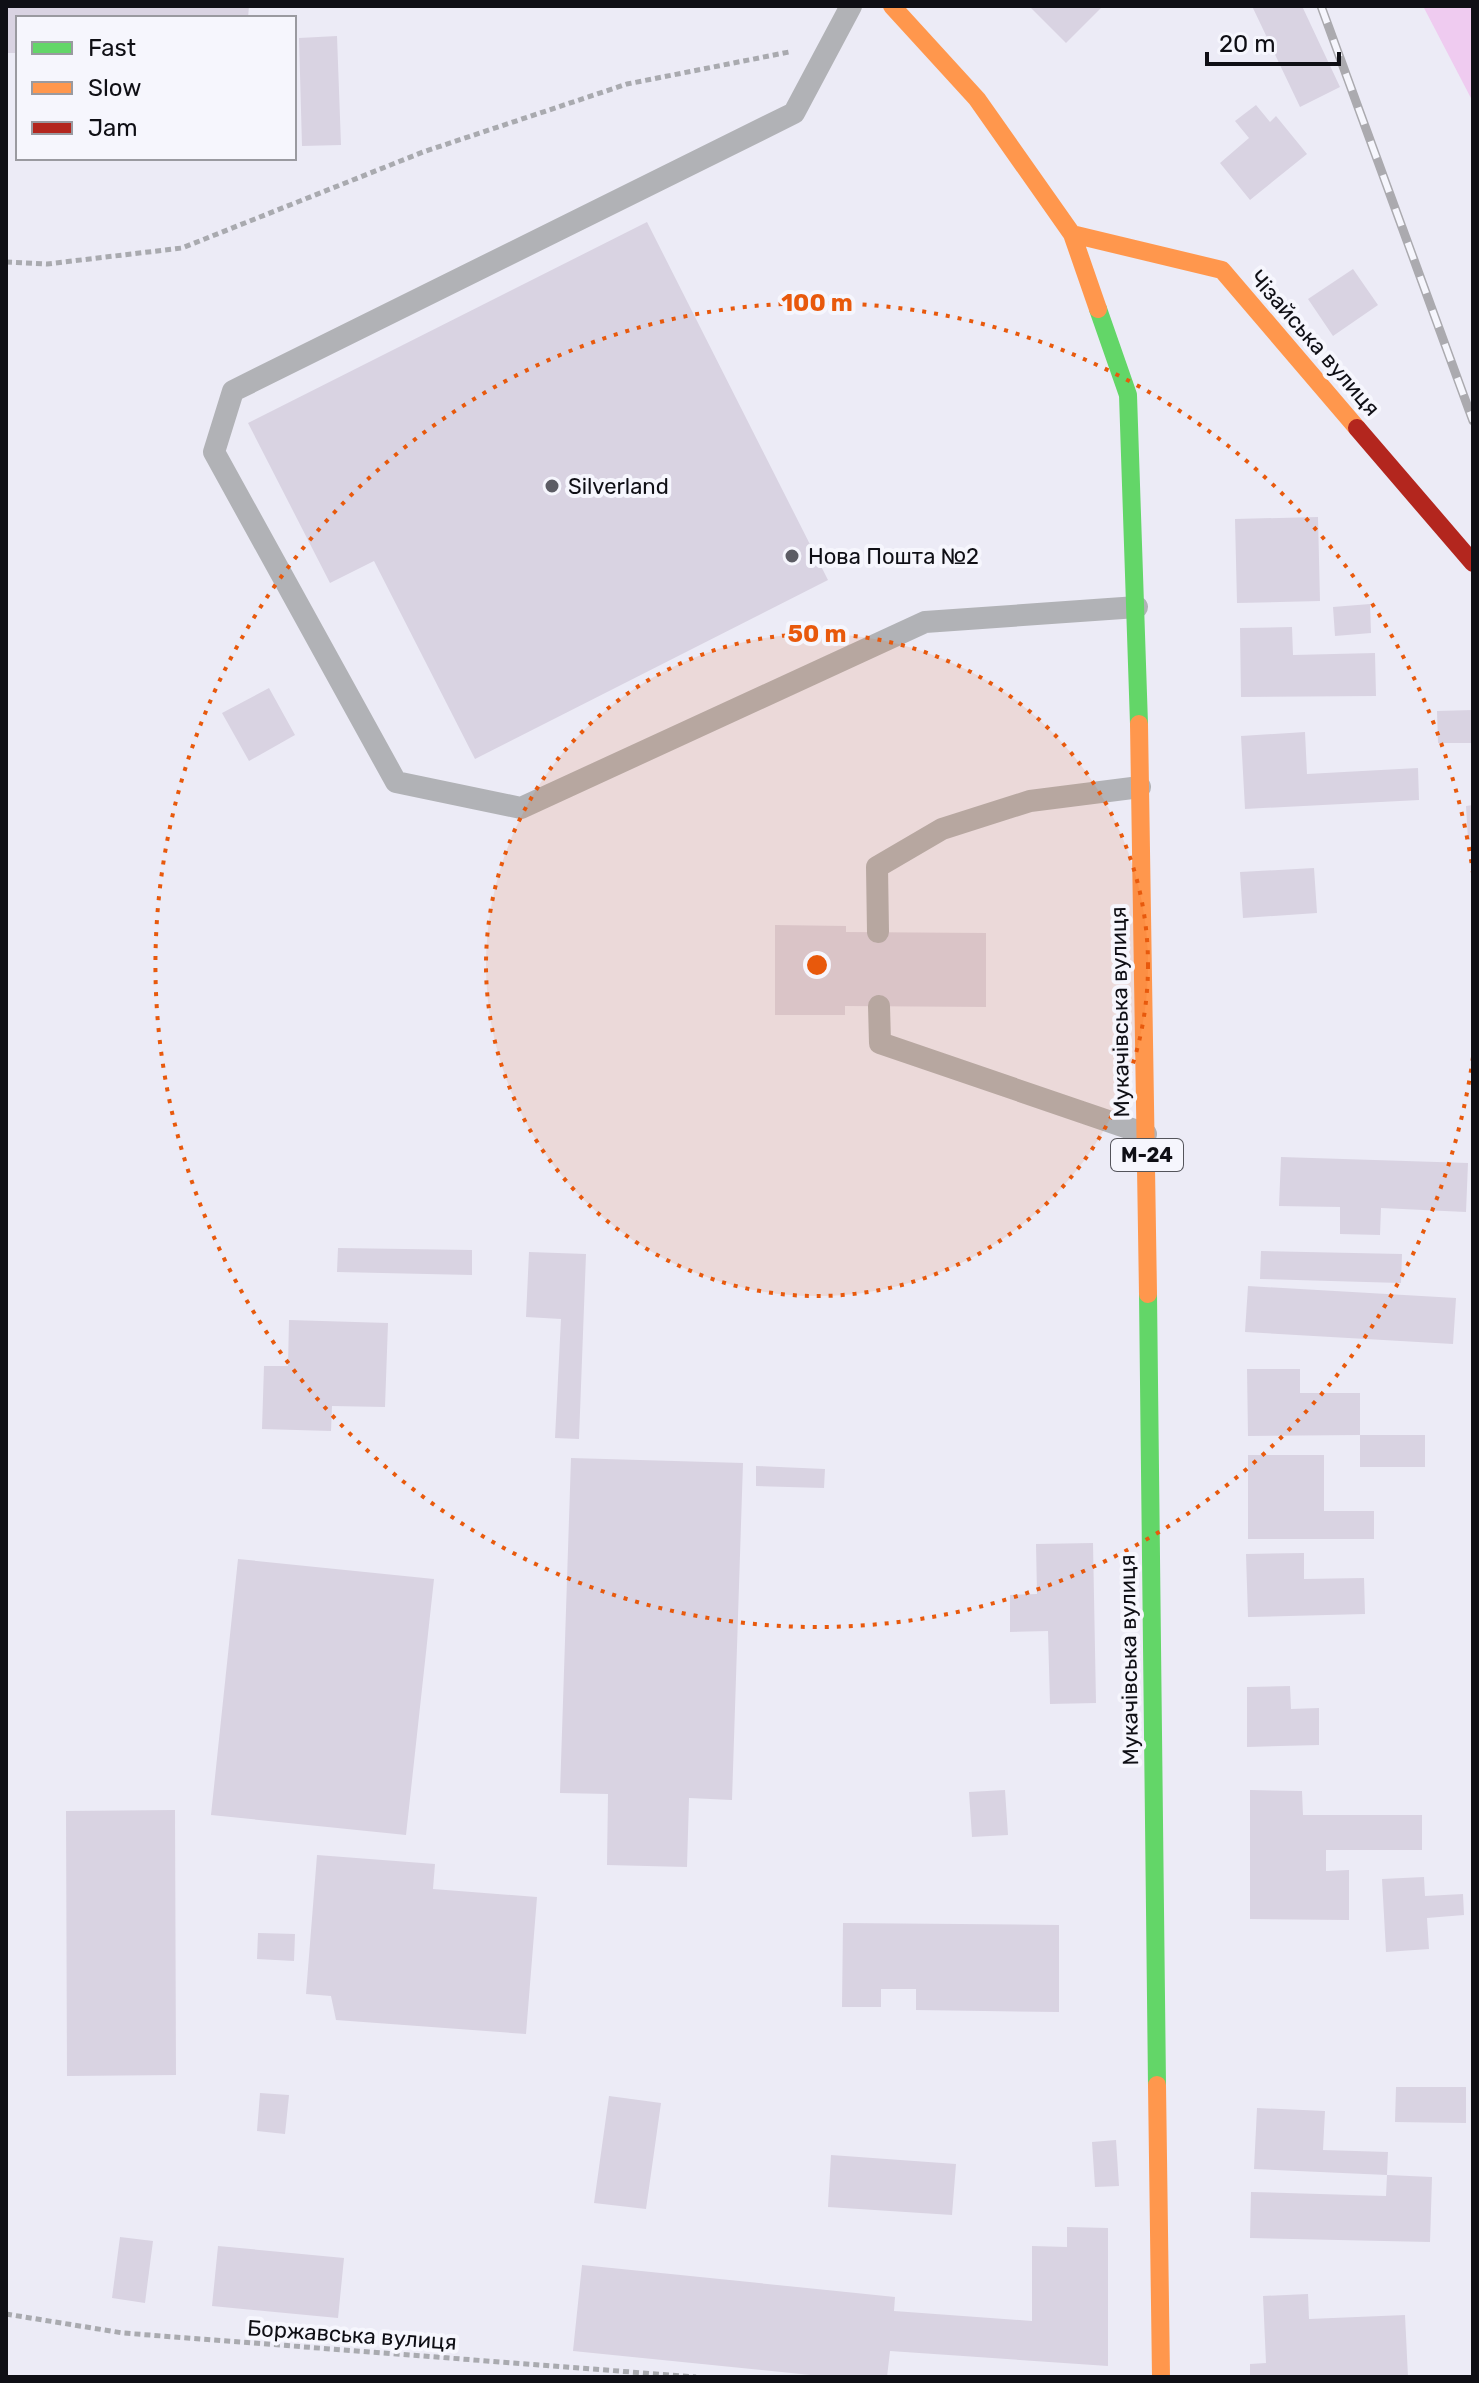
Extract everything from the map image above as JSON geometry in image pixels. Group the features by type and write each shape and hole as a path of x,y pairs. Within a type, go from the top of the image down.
{"main road":[{"name":"Мукачівська вулиця","path":"892,6 977,99 1072,234 1128,395 1137,607 1146,1134 1161,2377"},
{"name":"Чізайська вулиця","path":"1072,234 1222,270 1473,563"}],"lane":[{"path":"851,6 794,113 233,391 214,452 396,782 521,808 925,622 1137,607"},
{"path":"878,932 877,867 942,829 1030,801 1140,787"},
{"path":"879,1006 880,1043 1146,1134"}],"path":[{"path":"6,262 47,264 182,248 423,152 627,84 785,51 821,62"},
{"name":"Боржавська вулиця","path":"6,2314 123,2333 696,2377"}],"shaded area":[{"path":"1423,6 1473,6 1473,102"}],"building":[{"path":"6,6 249,6 248,16 16,16 16,53 6,53"},
{"path":"1029,6 1103,6 1066,43"},
{"path":"1252,6 1302,6 1340,87 1300,107"},
{"path":"337,36 341,145 302,146 299,38"},
{"path":"1256,105 1270,122 1276,116 1307,154 1250,200 1220,163 1249,138 1235,121"},
{"path":"647,222 828,580 475,759 374,561 330,583 248,423"},
{"path":"1353,269 1378,305 1333,336 1308,299"},
{"path":"1318,517 1320,601 1237,603 1235,519"},
{"path":"1370,604 1371,633 1335,636 1333,607"},
{"path":"1292,627 1293,655 1375,653 1376,696 1241,697 1240,628"},
{"path":"269,688 295,735 249,761 222,713"},
{"path":"1473,710 1473,743 1438,743 1437,711"},
{"path":"1305,732 1307,774 1418,768 1419,800 1245,809 1241,736"},
{"path":"1473,805 1473,840 1468,840 1466,806"},
{"path":"1314,868 1317,913 1243,918 1240,872"},
{"path":"775,925 846,926 846,932 986,933 986,1007 845,1006 845,1015 775,1015"},
{"path":"1281,1157 1468,1163 1466,1212 1381,1208 1380,1235 1340,1234 1340,1207 1279,1206"},
{"path":"338,1248 472,1250 472,1275 337,1272"},
{"path":"1261,1251 1402,1254 1401,1283 1260,1279"},
{"path":"529,1252 586,1254 579,1439 555,1438 561,1319 526,1317"},
{"path":"1248,1286 1456,1298 1453,1344 1245,1332"},
{"path":"289,1320 388,1323 385,1407 332,1406 331,1431 262,1429 264,1366 288,1366"},
{"path":"1247,1369 1300,1369 1300,1393 1360,1393 1360,1435 1248,1436"},
{"path":"1360,1435 1425,1435 1425,1467 1360,1467"},
{"path":"1248,1455 1324,1455 1324,1511 1374,1511 1374,1539 1248,1539"},
{"path":"571,1458 743,1463 732,1800 689,1798 687,1867 607,1865 608,1794 560,1793"},
{"path":"756,1466 825,1469 824,1488 756,1486"},
{"path":"1093,1543 1096,1703 1050,1704 1048,1631 1010,1632 1010,1595 1037,1594 1036,1544"},
{"path":"1304,1553 1304,1579 1364,1578 1365,1614 1248,1617 1246,1554"},
{"path":"238,1559 434,1579 406,1835 211,1815"},
{"path":"1290,1686 1291,1709 1319,1708 1319,1745 1247,1747 1247,1687"},
{"path":"1005,1790 1008,1835 972,1837 969,1792"},
{"path":"1250,1790 1302,1791 1303,1815 1422,1815 1422,1850 1326,1850 1326,1871 1349,1870 1349,1920 1250,1919"},
{"path":"175,1810 176,2075 67,2076 66,1811"},
{"path":"317,1855 435,1864 433,1889 537,1897 526,2034 336,2020 331,1996 306,1994"},
{"path":"1424,1877 1425,1896 1463,1894 1464,1915 1427,1918 1429,1949 1386,1952 1382,1879"},
{"path":"843,1923 1059,1925 1059,2012 916,2010 916,1989 881,1989 881,2007 842,2007"},
{"path":"258,1933 295,1934 294,1961 257,1959"},
{"path":"1396,2087 1466,2087 1466,2123 1395,2122"},
{"path":"260,2093 289,2095 285,2134 257,2131"},
{"path":"609,2096 661,2103 646,2209 594,2203"},
{"path":"1257,2108 1325,2111 1323,2150 1388,2152 1387,2175 1254,2169"},
{"path":"1116,2140 1119,2186 1095,2187 1092,2142"},
{"path":"831,2155 956,2164 952,2215 828,2207"},
{"path":"1387,2175 1432,2177 1430,2242 1250,2238 1251,2192 1386,2196"},
{"path":"1067,2227 1108,2228 1108,2366 890,2351 887,2377 830,2377 573,2351 582,2265 895,2297 894,2311 1032,2321 1032,2246 1067,2247"},
{"path":"120,2237 153,2241 145,2303 112,2298"},
{"path":"218,2246 344,2258 338,2318 212,2306"},
{"path":"1308,2294 1309,2319 1405,2315 1408,2377 1250,2377 1250,2364 1266,2363 1263,2296"}],"railway":[{"path":"1321,6 1473,421"}],"traffic: fast":[{"path":"1098,309 1128,395 1139,724"},
{"path":"1148,1294 1157,2085"}],"traffic: slow":[{"path":"892,6 977,99 1072,234 1098,309"},
{"path":"1072,234 1222,270 1357,428"},
{"path":"1139,724 1148,1294"},
{"path":"1157,2085 1161,2377"}],"traffic: jam":[{"path":"1357,428 1473,563"}],"place":[{"name":"Silverland","path":"552,486"},
{"name":"Нова Пошта №2","path":"792,556"}]}
